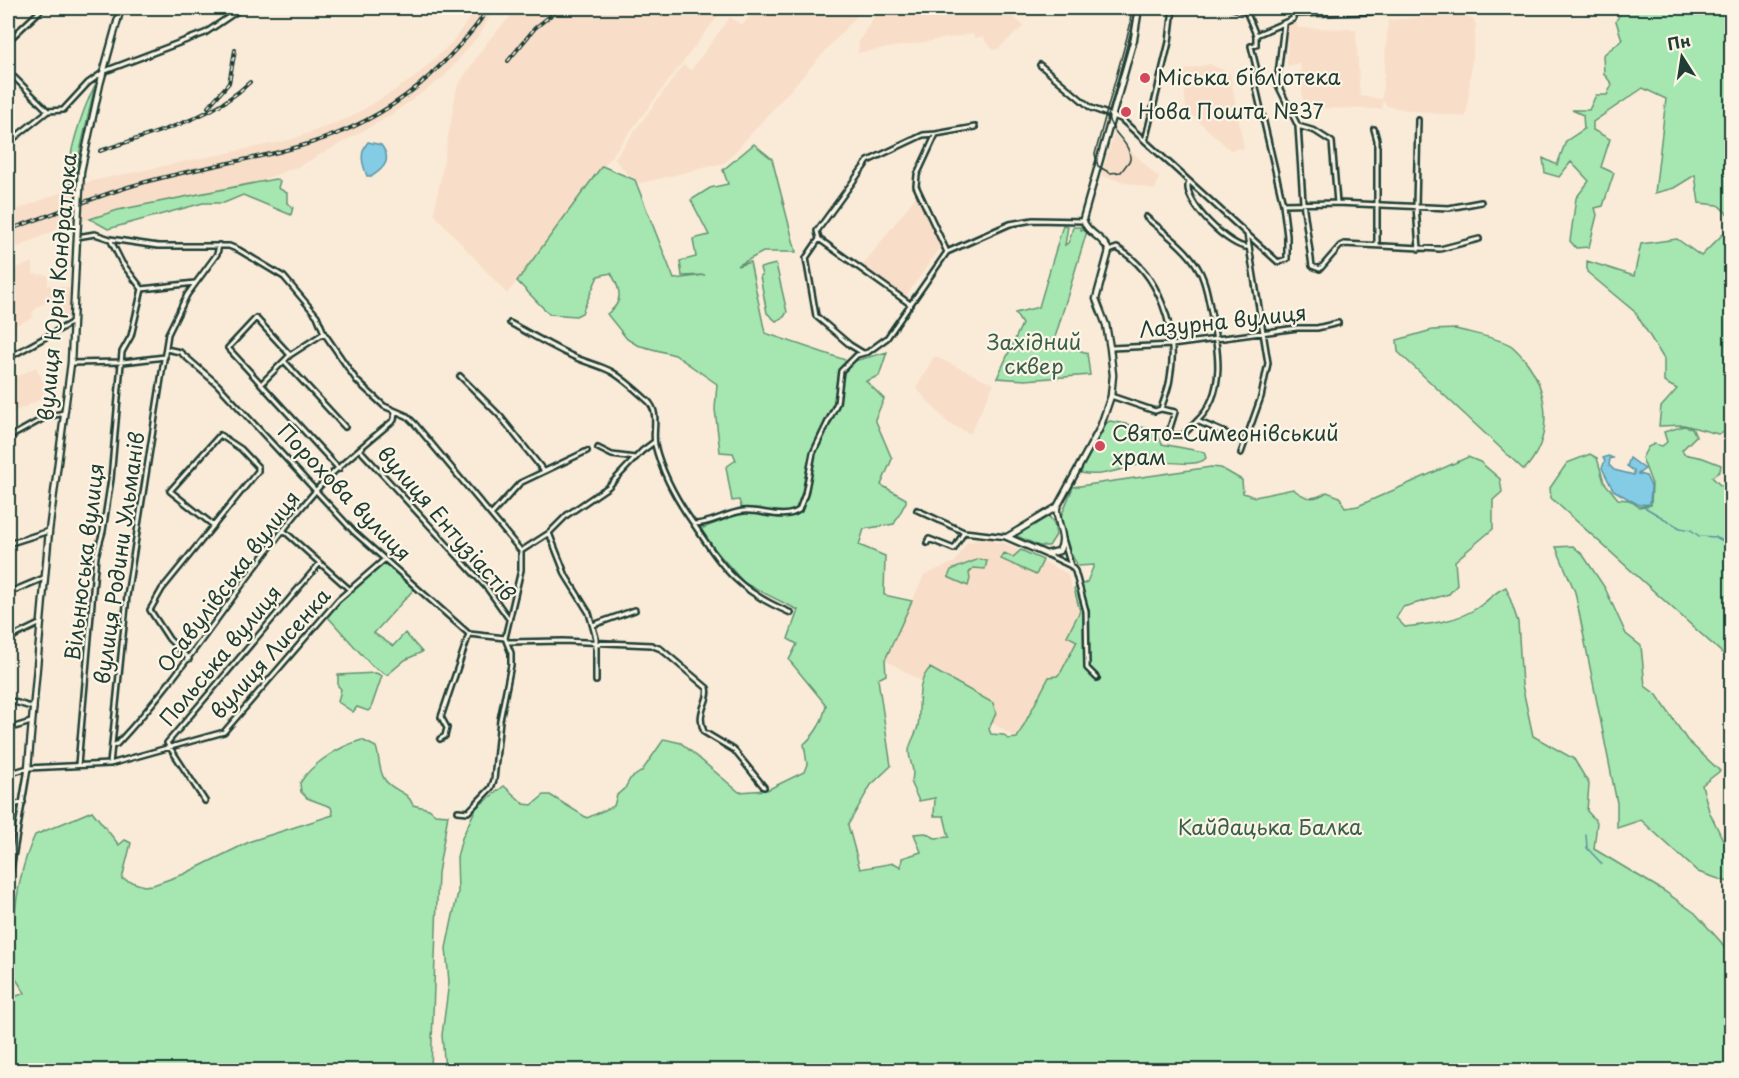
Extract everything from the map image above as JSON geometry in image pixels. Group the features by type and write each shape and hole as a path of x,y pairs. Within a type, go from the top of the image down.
{"street":[{"path":"8,41 44,8"},
{"name":"вулиця Юрія Кондратюка","path":"8,887 24,802 49,531 66,413 71,363 81,171 122,8"},
{"path":"8,143 48,111 63,110 88,83 105,70 205,33 242,8"},
{"path":"1083,221 1134,39 1139,8"},
{"path":"1145,141 1171,33 1173,8"},
{"path":"1040,65 1091,108 1121,119 1246,234 1278,262 1283,262 1287,259 1287,236 1283,204 1256,88 1258,75 1251,46 1256,45 1256,35 1246,11 1233,8"},
{"path":"1256,35 1293,19 1293,8"},
{"path":"1293,14 1332,10 1371,12 1373,8"},
{"path":"1410,8 1436,11"},
{"path":"1284,24 1277,83 1298,126 1303,202 1312,266 1320,269 1344,244 1440,249 1479,239"},
{"path":"8,71 48,111"},
{"path":"1418,120 1416,206 1419,249"},
{"path":"1298,126 1315,131 1332,142 1338,203"},
{"path":"910,304 819,239 817,231 868,161 923,135 975,127"},
{"path":"1374,129 1377,140 1377,245"},
{"path":"936,134 917,175 916,186 947,252"},
{"path":"1190,181 1188,192 1198,211 1238,246 1249,247"},
{"path":"1283,204 1303,202 1449,208 1481,202"},
{"path":"1111,396 1155,411 1161,409 1174,412 1169,431 1172,435 1183,435 1211,402 1216,387 1218,362 1216,339 1200,270 1192,259 1146,217"},
{"path":"694,524 704,524 743,511 787,515 799,510 805,494 813,453 837,403 841,371 847,362 887,338 947,252 1010,224 1033,220 1083,221 1109,251"},
{"path":"77,237 95,234 110,239 158,246 219,245 239,249 284,277 318,316 324,333 357,381 384,406 407,416 416,424 521,550 521,570 505,638"},
{"path":"1241,453 1266,379 1265,332 1246,234"},
{"path":"110,239 122,263 142,289 195,283"},
{"path":"819,239 806,258 815,314 850,345 863,353"},
{"name":"вулиця Родини Ульманів","path":"110,764 127,596 168,334 178,309 217,254 219,245"},
{"path":"1109,251 1117,248 1128,254 1143,270 1166,312 1172,345 1171,377 1161,409"},
{"path":"1097,678 1087,668 1085,601 1057,521 1057,507 1100,428 1111,396 1113,375 1110,348 1106,325 1096,299 1109,251"},
{"name":"Вільнюська вулиця","path":"78,765 96,556 103,531 111,478 123,362 122,352 131,336 142,289"},
{"path":"290,355 256,318 230,344 229,352 263,383 339,468"},
{"path":"8,358 73,322"},
{"name":"Лазурна вулиця","path":"1110,348 1172,345 1265,332 1317,328 1338,322"},
{"path":"510,323 591,366 611,372 649,402 655,418 654,442 664,474 709,550 728,573 766,602 791,613"},
{"path":"263,383 290,355 324,333"},
{"name":"Порохова вулиця","path":"166,349 180,352 217,384 384,560 469,634"},
{"path":"71,363 123,362 165,357"},
{"path":"285,362 345,427"},
{"path":"460,376 500,416 543,470"},
{"path":"8,438 57,412 66,413"},
{"name":"Осавулівська вулиця","path":"112,746 117,744 158,699 284,530 317,490 394,420 395,412"},
{"path":"1197,421 1244,441"},
{"path":"189,659 170,639 150,610 162,589 258,471 258,467 241,449 220,435 170,491 213,525"},
{"path":"521,550 549,533 567,515 608,487 654,442"},
{"path":"598,448 612,455 636,458"},
{"name":"вулиця Ентузіастів","path":"360,450 487,588 509,619"},
{"path":"491,515 520,483 543,470 587,451"},
{"path":"1007,537 1057,507"},
{"path":"917,510 964,532 1007,537 1071,566"},
{"path":"284,530 350,590"},
{"path":"8,544 49,531"},
{"path":"927,543 929,539 954,549 964,532"},
{"path":"549,533 566,576 583,601 593,625 596,643 596,681"},
{"path":"1046,554 1059,551 1062,535"},
{"name":"вулиця Лисенка","path":"8,774 28,768 110,764 224,732 313,628 350,590 384,560"},
{"name":"Польська вулиця","path":"205,801 168,746 173,735 320,563"},
{"path":"8,593 45,578"},
{"path":"593,625 635,610"},
{"path":"8,639 41,623"},
{"path":"440,739 445,736 447,728 441,717 469,634 505,638 508,642 511,665 500,720 494,780 491,788 468,812 458,811"},
{"path":"508,642 651,645 661,649 698,680 708,693 701,710 704,732 734,750 764,787"},
{"path":"8,700 34,708"},
{"path":"8,729 32,721"},
{"path":"8,807 24,802"},
{"path":"8,860 13,858"}],"shaded area":[{"path":"477,8 494,8 481,33 443,78 388,117 302,165 246,186 118,210 56,230 8,252 8,213 91,181 290,140 351,117 414,78 452,42"},
{"path":"511,8 724,8 507,294 434,214 457,87 487,42 514,12"},
{"path":"757,8 864,8 725,163 637,184 614,159 683,65 691,70 730,17 742,25"},
{"path":"879,8 1004,8 1024,26 994,50 984,37 974,38 973,34 858,53 859,41"},
{"path":"1462,14 1474,20 1476,25 1466,117 1406,110 1387,106 1383,100 1382,109 1303,108 1300,63 1287,66 1288,23 1297,23 1298,28 1356,29 1360,96 1382,99 1388,20"},
{"path":"1210,64 1230,73 1244,148 1230,150 1186,110 1183,73 1187,69"},
{"path":"1114,134 1159,178 1155,190 1101,176"},
{"path":"917,195 942,246 906,296 862,266"},
{"path":"33,262 33,274 48,275 48,285 71,288 68,320 60,319 59,301 40,305 32,313 34,317 12,327 8,335 8,277 13,276 11,270"},
{"path":"934,356 994,384 970,434 948,423 916,388"},
{"path":"36,367 44,384 43,396 45,397 8,415 8,381"},
{"path":"991,537 994,542 1000,541 1067,573 1080,611 1067,636 1077,641 1061,672 1057,676 1049,677 1017,738 885,660 924,575 955,562 967,542"}],"green space":[{"path":"1623,8 1731,8 1731,217 1718,205 1699,203 1695,175 1674,188 1655,193 1666,99 1643,88 1593,122 1593,130 1610,139 1601,167 1614,173 1603,206 1595,208 1597,215 1589,247 1576,248 1570,241 1576,198 1589,181 1571,162 1559,177 1545,173 1543,158 1557,165 1566,141 1584,129 1583,115 1572,110 1589,110 1596,95 1607,95 1612,84 1604,74 1603,55 1622,40 1616,21"},
{"path":"95,85 78,160 76,185 71,186 69,176 72,149 80,120"},
{"name":"Кайдацька Балка","path":"754,144 772,159 796,252 763,252 737,266 750,262 765,333 851,362 887,352 879,376 866,381 884,399 875,419 892,459 881,485 906,499 906,502 894,524 864,529 859,545 885,556 884,595 912,601 885,660 886,675 878,679 891,766 871,785 848,825 860,869 894,863 901,867 902,858 921,852 914,834 926,833 935,838 949,837 944,816 934,816 935,798 919,801 911,784 913,770 909,749 918,726 920,688 930,668 993,703 996,713 989,729 991,734 1004,735 1008,739 1017,738 1049,677 1057,676 1061,672 1077,641 1067,636 1080,611 1074,589 1087,582 1094,565 1078,566 1065,543 1060,519 1073,487 1211,467 1221,468 1242,480 1243,493 1255,497 1293,489 1310,498 1327,492 1340,497 1345,508 1358,506 1468,457 1480,462 1500,479 1502,492 1493,500 1493,529 1455,561 1457,585 1449,594 1403,607 1396,618 1405,627 1451,619 1469,613 1506,587 1518,622 1522,685 1533,736 1574,759 1589,784 1587,811 1597,822 1594,849 1664,891 1695,913 1721,942 1731,959 1731,1070 445,1070 442,1035 449,982 446,948 458,892 457,857 462,838 476,808 504,786 524,804 532,805 544,795 550,795 587,818 614,806 617,795 630,779 642,771 664,739 681,743 739,792 767,790 804,772 807,764 804,744 819,726 826,705 789,660 797,644 788,639 798,610 744,583 698,530 726,519 742,509 739,500 732,501 726,467 736,460 733,453 720,452 715,409 717,384 675,355 637,345 627,339 607,314 616,305 619,295 611,273 598,276 582,313 576,316 549,314 517,281 602,166 635,180 674,279 705,275 682,276 680,261 696,257 693,239 709,235 691,200 710,188 728,184 723,170"},
{"path":"275,179 280,181 278,188 287,193 287,203 293,207 291,215 243,195 224,203 203,203 108,229 90,219 118,210"},
{"name":"Західний сквер","path":"1063,225 1068,226 1065,245 1069,242 1073,227 1081,227 1081,230 1087,231 1054,341 1087,353 1090,375 1025,380 997,378 1022,324 1015,313 1039,307"},
{"path":"1726,231 1732,232 1731,431 1718,434 1684,425 1659,426 1661,407 1677,389 1664,382 1664,359 1635,312 1587,272 1587,261 1634,276 1641,244 1677,239 1701,256"},
{"path":"776,264 787,312 784,317 776,321 767,313 760,268"},
{"path":"1456,329 1509,344 1525,360 1535,375 1541,391 1545,424 1534,456 1524,470 1398,352 1397,340 1432,330"},
{"path":"1110,421 1156,430 1162,444 1204,452 1206,458 1196,463 1156,462 1099,474 1081,473 1093,444 1106,423"},
{"path":"1684,426 1692,428 1696,436 1682,450 1684,454 1721,465 1720,471 1712,477 1720,485 1731,488 1731,661 1551,498 1550,488 1567,463 1590,454 1597,458 1604,482 1618,499 1629,500 1639,507 1651,505 1652,484 1642,458 1648,447 1654,444 1662,446 1667,442 1664,432"},
{"path":"1048,515 1054,523 1056,535 1049,546 1039,546 1017,536 1016,534"},
{"path":"1573,546 1583,555 1605,588 1626,634 1641,646 1645,686 1657,695 1687,740 1720,771 1702,785 1709,811 1731,853 1731,883 1698,872 1641,820 1617,828 1617,803 1575,592 1556,547"},
{"path":"1021,550 1043,560 1036,575 1001,559 1004,553 1013,557"},
{"path":"979,559 987,561 985,569 973,568 969,573 968,586 948,577 951,570"},
{"path":"386,564 415,588 374,633 393,646 405,633 422,652 405,660 387,675 372,666 327,616 338,602 378,566"},
{"path":"376,673 382,676 368,711 357,707 353,712 338,702 341,689 338,686 338,675"},
{"path":"362,740 376,747 385,780 407,796 413,805 429,809 435,814 448,815 438,873 431,1070 10,1070 8,996 25,993 8,967 20,880 35,835 92,811 119,845 125,840 131,843 122,879 144,886 153,885 184,874 251,841 333,815 331,807 307,798 301,792 300,783 327,756"}],"water":[{"path":"368,142 381,145 386,155 386,163 372,176 367,176 362,158 363,150"},
{"path":"1608,456 1613,458 1610,459 1609,465 1614,470 1634,475 1634,471 1627,466 1630,458 1645,469 1638,474 1646,476 1651,486 1650,504 1639,505 1613,490 1602,468 1605,461 1603,458"}],"waterway":[{"path":"1643,504 1680,528 1691,530 1699,536 1715,537 1732,545"},
{"path":"1586,834 1587,848 1602,864"}],"tram line":[{"path":"1131,8 1130,26 1095,154 1098,166 1110,173 1121,172 1130,160 1127,148 1110,123 1108,116 1132,27 1133,8"}],"railway":[{"path":"8,230 128,187 171,175 294,148 332,136 369,119 406,95 442,64 488,8"},
{"path":"508,61 535,28 560,8"},
{"path":"208,107 229,83 235,50"},
{"path":"100,151 159,132 198,116 217,107 250,82"}],"place":[{"name":"Міська бібліотека","path":"1145,78"},
{"name":"Нова Пошта №37","path":"1126,112"},
{"name":"Свято-Симеонівський храм","path":"1100,446"}]}
